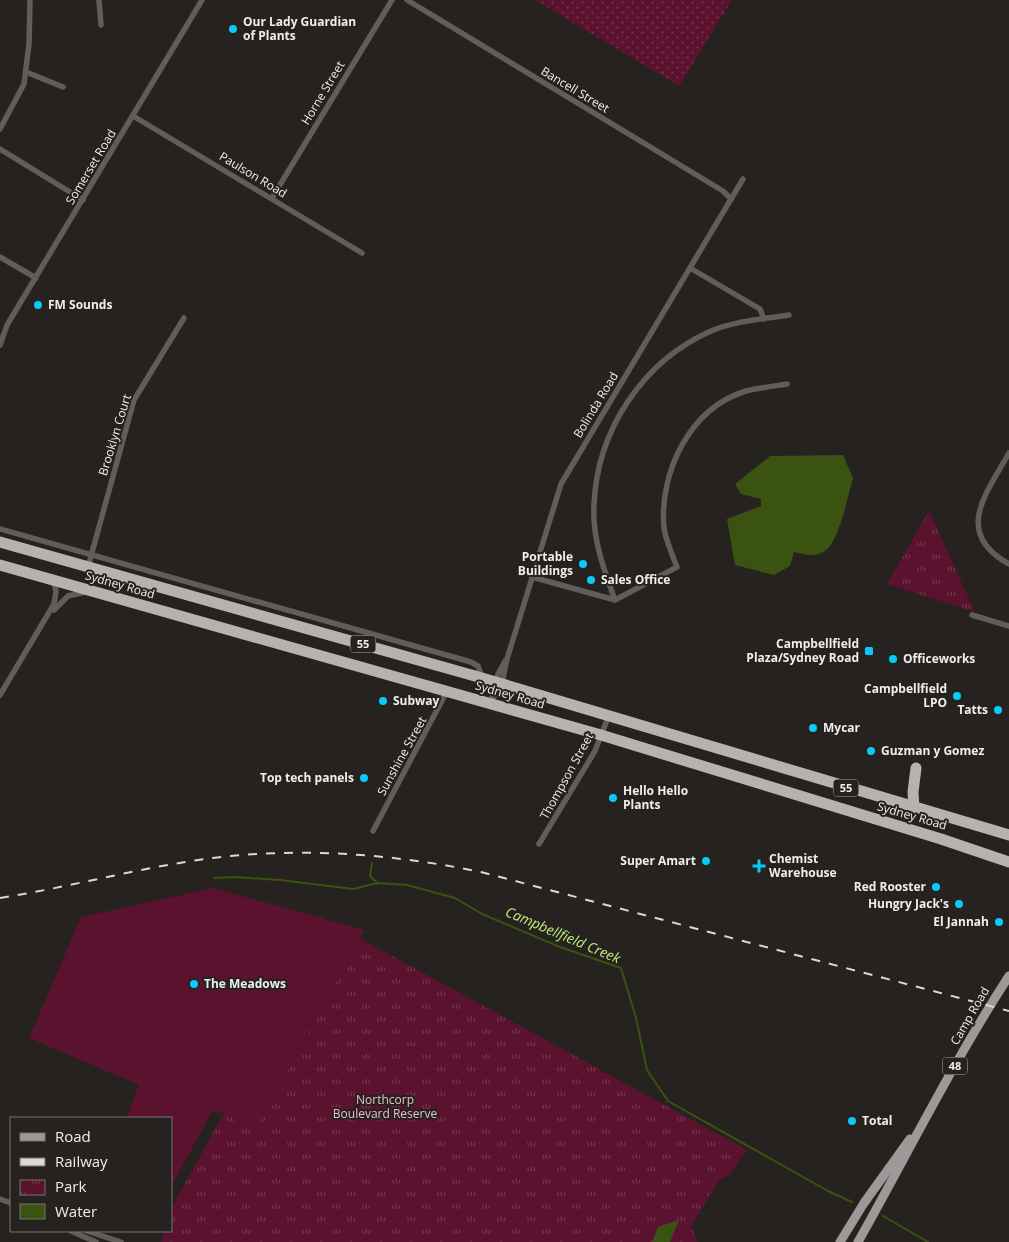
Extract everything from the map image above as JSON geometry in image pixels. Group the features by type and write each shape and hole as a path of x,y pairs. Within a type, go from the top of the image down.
{"highway":[{"name":"Sydney Road","path":"0,542 499,682 1009,835"},
{"name":"Sydney Road","path":"0,565 601,735 948,841 1009,862"},
{"path":"914,808 913,792 916,768"}],"main road":[{"name":"Camp Road","path":"858,1242 897,1175 924,1120 986,1012 1009,976"},
{"name":"Camp Road","path":"840,1242 864,1203 924,1120"}],"street":[{"path":"0,130 20,94 26,72 30,0"},
{"path":"99,0 101,25"},
{"name":"Somerset Road","path":"0,345 7,325 202,0"},
{"name":"Horne Street","path":"272,198 392,0"},
{"name":"Bancell Street","path":"407,0 723,191 731,199"},
{"path":"26,72 64,87"},
{"name":"Paulson Road","path":"133,116 362,253"},
{"path":"0,149 83,200"},
{"name":"Bolinda Road","path":"490,704 507,659 561,484 743,179"},
{"path":"0,257 36,278"},
{"path":"690,268 760,309 764,318"},
{"path":"615,600 602,562 596,532 594,505 602,461 611,433 628,399 665,359 691,341 712,331 745,321 789,315"},
{"name":"Brooklyn Court","path":"88,567 134,400 184,318"},
{"path":"532,577 615,600 677,567 667,540 663,510 668,477 679,449 690,432 704,418 733,398 746,392 788,384"},
{"path":"1009,453 984,497 977,520 980,534 986,547 993,555 1009,564"},
{"name":"Sydney Road","path":"0,529 290,609 471,662 478,666 482,678"},
{"path":"0,695 47,618 56,598 54,581"},
{"path":"47,618 63,599 74,594 90,591"},
{"path":"286,622 290,609"},
{"path":"972,615 1007,626 1009,619"},
{"name":"Sunshine Street","path":"373,831 447,691"},
{"name":"Thompson Street","path":"540,844 595,751 609,715"},
{"path":"73,1232 96,1242"},
{"path":"90,1232 121,1242"}],"green space":[{"path":"535,0 732,0 679,86"},
{"path":"929,511 975,612 887,584"},
{"name":"The Meadows","path":"213,888 365,930 255,1130 214,1108 172,1185 172,1117 126,1117 139,1085 29,1038 81,917"},
{"name":"Northcorp Boulevard Reserve","path":"319,916 747,1150 728,1176 720,1179 691,1226 698,1242 161,1242 164,1232 172,1232 172,1207 272,1030 270,1029 220,1114 212,1110"}],"water":[{"path":"843,455 853,478 839,528 830,546 825,551 817,554 810,555 794,552 790,566 774,575 735,565 727,519 761,506 761,499 741,494 735,484 770,456"},
{"path":"679,1220 670,1242 652,1242 658,1227"}],"waterway":[{"path":"372,863 370,876 377,883"},
{"name":"Campbellfield Creek","path":"214,878 235,877 280,880 353,889 377,883 407,885 455,898 482,914 560,947 621,968 636,1018 647,1070 668,1101 828,1191 852,1202"},
{"name":"Campbellfield Creek","path":"883,1216 928,1242"}],"railway":[{"path":"0,898 159,866 213,858 280,853 348,854 381,857 481,872 1009,1011"}],"place":[{"name":"Our Lady Guardian of Plants","path":"233,29"},
{"name":"FM Sounds","path":"38,305"},
{"name":"Portable Buildings","path":"583,564"},
{"name":"Sales Office","path":"591,580"},
{"name":"Campbellfield Plaza/Sydney Road","path":"869,651"},
{"name":"Officeworks","path":"893,659"},
{"name":"Campbellfield LPO","path":"957,696"},
{"name":"Subway","path":"383,701"},
{"name":"Tatts","path":"998,710"},
{"name":"Mycar","path":"813,728"},
{"name":"Guzman y Gomez","path":"871,751"},
{"name":"Top tech panels","path":"364,778"},
{"name":"Hello Hello Plants","path":"613,798"},
{"name":"Super Amart","path":"706,861"},
{"name":"Chemist Warehouse","path":"759,866"},
{"name":"Red Rooster","path":"936,887"},
{"name":"Hungry Jack's","path":"959,904"},
{"name":"El Jannah","path":"999,922"},
{"name":"The Meadows","path":"194,984"},
{"name":"Total","path":"852,1121"}]}
